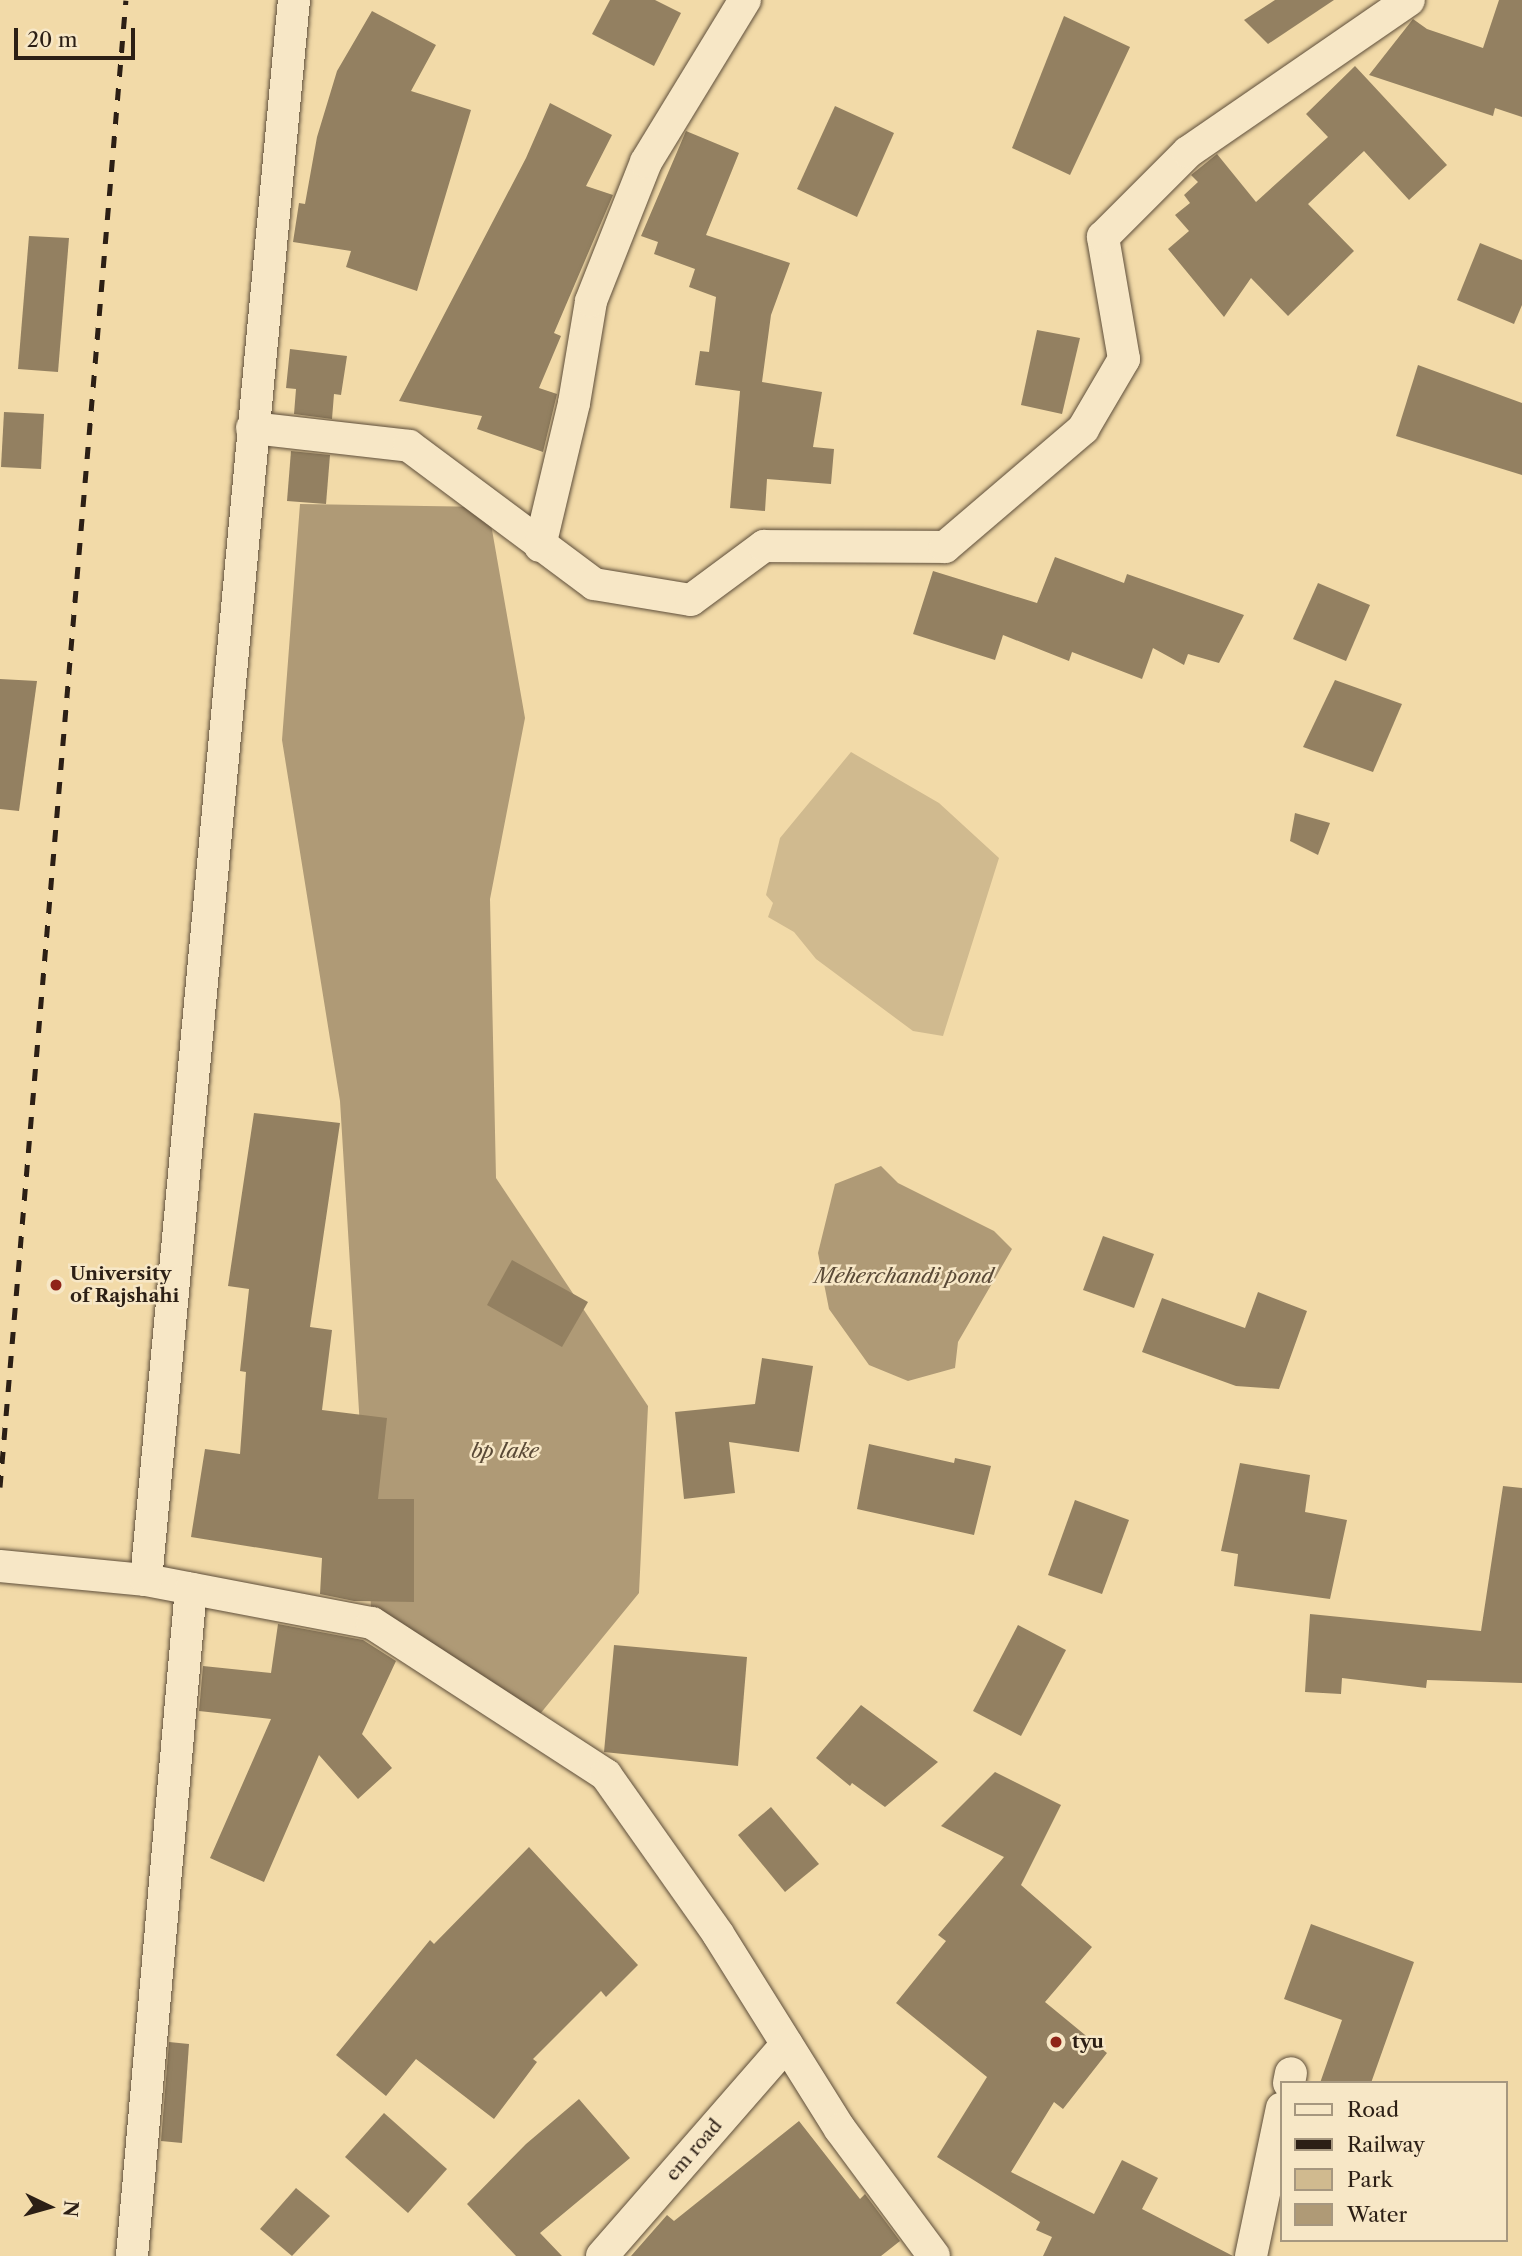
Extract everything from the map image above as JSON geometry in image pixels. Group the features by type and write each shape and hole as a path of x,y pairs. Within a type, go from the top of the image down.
{"street":[{"path":"146,1580 294,0"},
{"path":"540,546 574,402 591,301 646,162 746,0"},
{"path":"253,428 409,446 594,584 691,600 764,546 944,547 1083,429 1124,359 1103,237 1188,152 1409,0"},
{"path":"0,1566 146,1580 372,1623 606,1775 718,1934 840,2129 934,2256"},
{"path":"132,2256 191,1589"},
{"name":"em road","path":"602,2256 787,2044"},
{"path":"1251,2256 1280,2118"}],"green space":[{"path":"851,752 939,803 999,858 943,1036 913,1031 816,959 794,932 768,917 773,903 766,895 780,838"}],"water":[{"name":"bp lake","path":"300,504 488,507 525,718 490,899 496,1178 648,1406 639,1593 531,1725 372,1623 340,1101 282,740"},
{"name":"Meherchandi pond","path":"881,1166 898,1183 994,1231 1012,1249 958,1342 955,1368 908,1381 869,1365 829,1309 818,1253 835,1184"}],"building":[{"path":"610,0 655,0 681,13 654,66 592,34"},
{"path":"1275,0 1334,0 1268,44 1244,20"},
{"path":"1499,0 1522,0 1522,117 1495,108 1493,116 1369,75 1413,19 1427,29 1483,48"},
{"path":"372,11 436,45 411,91 471,110 417,291 346,267 351,251 293,242 299,203 305,204 317,137 337,71"},
{"path":"1064,16 1130,47 1070,175 1012,148"},
{"path":"1355,66 1447,165 1409,200 1364,151 1308,204 1354,251 1288,316 1251,278 1224,317 1168,249 1189,231 1175,215 1190,203 1184,195 1198,182 1191,175 1217,154 1256,202 1328,137 1306,114"},
{"path":"550,103 612,135 586,186 613,195 554,333 561,336 539,388 557,394 543,452 477,429 482,416 399,401 526,158"},
{"path":"835,106 894,133 857,217 797,189"},
{"path":"686,131 739,153 706,235 790,263 771,315 762,382 822,392 813,447 834,449 831,484 767,479 765,511 730,508 740,391 695,385 700,351 709,352 716,297 689,287 695,269 654,254 658,242 641,236"},
{"path":"29,236 69,238 58,372 18,369"},
{"path":"1480,243 1522,260 1522,305 1514,324 1457,300"},
{"path":"1037,330 1080,338 1062,414 1021,405"},
{"path":"290,349 347,356 341,395 334,394 332,419 294,414 296,389 286,388"},
{"path":"1418,365 1522,403 1522,475 1396,436"},
{"path":"4,412 44,414 41,469 1,467"},
{"path":"291,451 330,455 326,504 287,501"},
{"path":"1055,557 1124,583 1127,574 1244,615 1219,663 1188,654 1184,665 1153,648 1142,679 1072,652 1069,661 1003,635 995,660 913,634 933,571 1037,603"},
{"path":"1318,583 1370,605 1346,661 1293,639"},
{"path":"0,679 37,681 19,811 0,809"},
{"path":"1335,680 1402,704 1373,772 1303,747"},
{"path":"1295,813 1330,823 1318,855 1290,841"},
{"path":"254,1113 340,1123 310,1327 332,1330 322,1410 387,1418 378,1499 414,1499 414,1602 354,1601 320,1594 322,1558 191,1537 205,1449 240,1454 246,1372 240,1371 249,1289 228,1286"},
{"path":"1103,1236 1154,1254 1134,1308 1083,1290"},
{"path":"512,1260 588,1302 562,1347 487,1305"},
{"path":"1258,1292 1307,1311 1279,1389 1236,1386 1142,1352 1162,1298 1245,1328"},
{"path":"762,1358 813,1366 799,1452 729,1442 735,1493 684,1499 675,1412 755,1404"},
{"path":"869,1444 954,1463 955,1458 991,1466 974,1535 857,1509"},
{"path":"1240,1463 1310,1475 1305,1512 1347,1520 1330,1599 1234,1586 1238,1554 1221,1551"},
{"path":"1503,1486 1522,1488 1522,1683 1427,1680 1426,1688 1342,1678 1341,1694 1305,1692 1310,1614 1481,1631"},
{"path":"1075,1500 1129,1520 1102,1594 1048,1575"},
{"path":"278,1624 363,1640 396,1661 362,1734 392,1768 358,1799 319,1755 264,1882 210,1858 271,1719 199,1711 203,1666 271,1673"},
{"path":"1018,1625 1066,1650 1021,1736 973,1711"},
{"path":"614,1645 747,1657 738,1766 604,1752"},
{"path":"861,1705 938,1762 885,1807 852,1783 850,1786 816,1758"},
{"path":"995,1772 1061,1805 1021,1885 1092,1947 1045,2002 1107,2053 1063,2109 1054,2102 1011,2172 1094,2214 1122,2160 1158,2178 1142,2209 1233,2256 1043,2256 1052,2237 1036,2230 1040,2222 937,2157 987,2077 896,2003 946,1941 938,1935 1004,1857 941,1826"},
{"path":"771,1807 819,1864 785,1892 738,1835"},
{"path":"529,1847 638,1965 606,1997 601,1991 533,2059 537,2062 494,2119 416,2059 386,2096 336,2055 430,1940 434,1944"},
{"path":"1311,1924 1414,1962 1372,2081 1321,2081 1342,2020 1284,1999"},
{"path":"169,2042 189,2044 182,2143 161,2141"},
{"path":"579,2099 630,2158 540,2233 562,2256 516,2256 467,2204 526,2144"},
{"path":"384,2113 447,2169 408,2213 345,2157"},
{"path":"799,2121 860,2199 865,2194 900,2241 881,2256 631,2256 667,2215 674,2221"},
{"path":"296,2188 330,2216 292,2256 260,2229"}],"railway":[{"path":"0,1487 126,0"}],"place":[{"name":"University of Rajshahi","path":"56,1285"},
{"name":"tyu","path":"1056,2042"}]}
